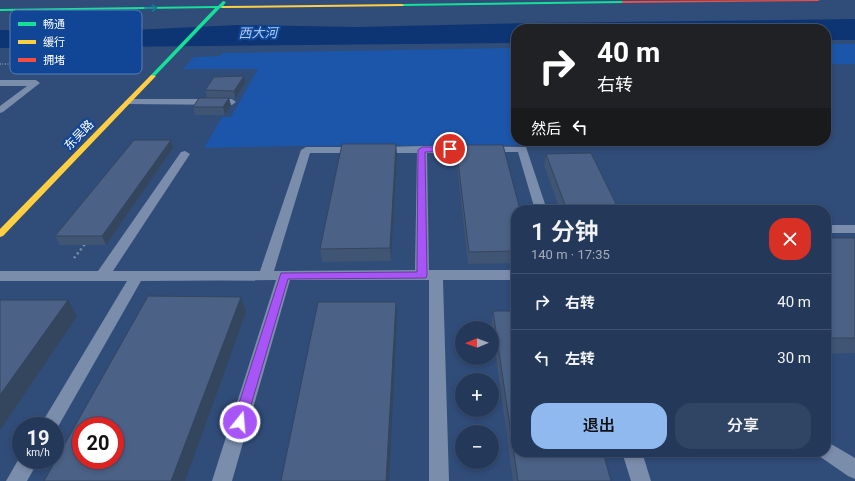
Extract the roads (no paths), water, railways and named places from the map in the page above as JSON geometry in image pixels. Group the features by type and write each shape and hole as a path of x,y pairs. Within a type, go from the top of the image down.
{"main road":[{"path":"219,8 226,0"},
{"path":"0,10 818,0"},
{"name":"东吴路","path":"0,234 219,8"}],"lane":[{"path":"0,83 36,83 0,110"},
{"path":"197,102 205,91"},
{"path":"128,102 232,102"},
{"path":"266,276 306,150 522,149 539,205"},
{"path":"422,150 440,481"},
{"path":"102,276 185,154"},
{"path":"831,229 855,229"},
{"path":"0,276 511,275"},
{"path":"54,417 137,276"},
{"path":"222,481 284,276"},
{"path":"831,453 855,469"},
{"path":"634,457 641,481"},
{"path":"16,481 23,469"}],"water":[{"name":"西大河","path":"855,19 855,40 831,40 831,24 511,24 511,43 142,47 142,30 238,25 357,27 533,23"},
{"path":"0,30 10,30 10,48 0,48"}]}
